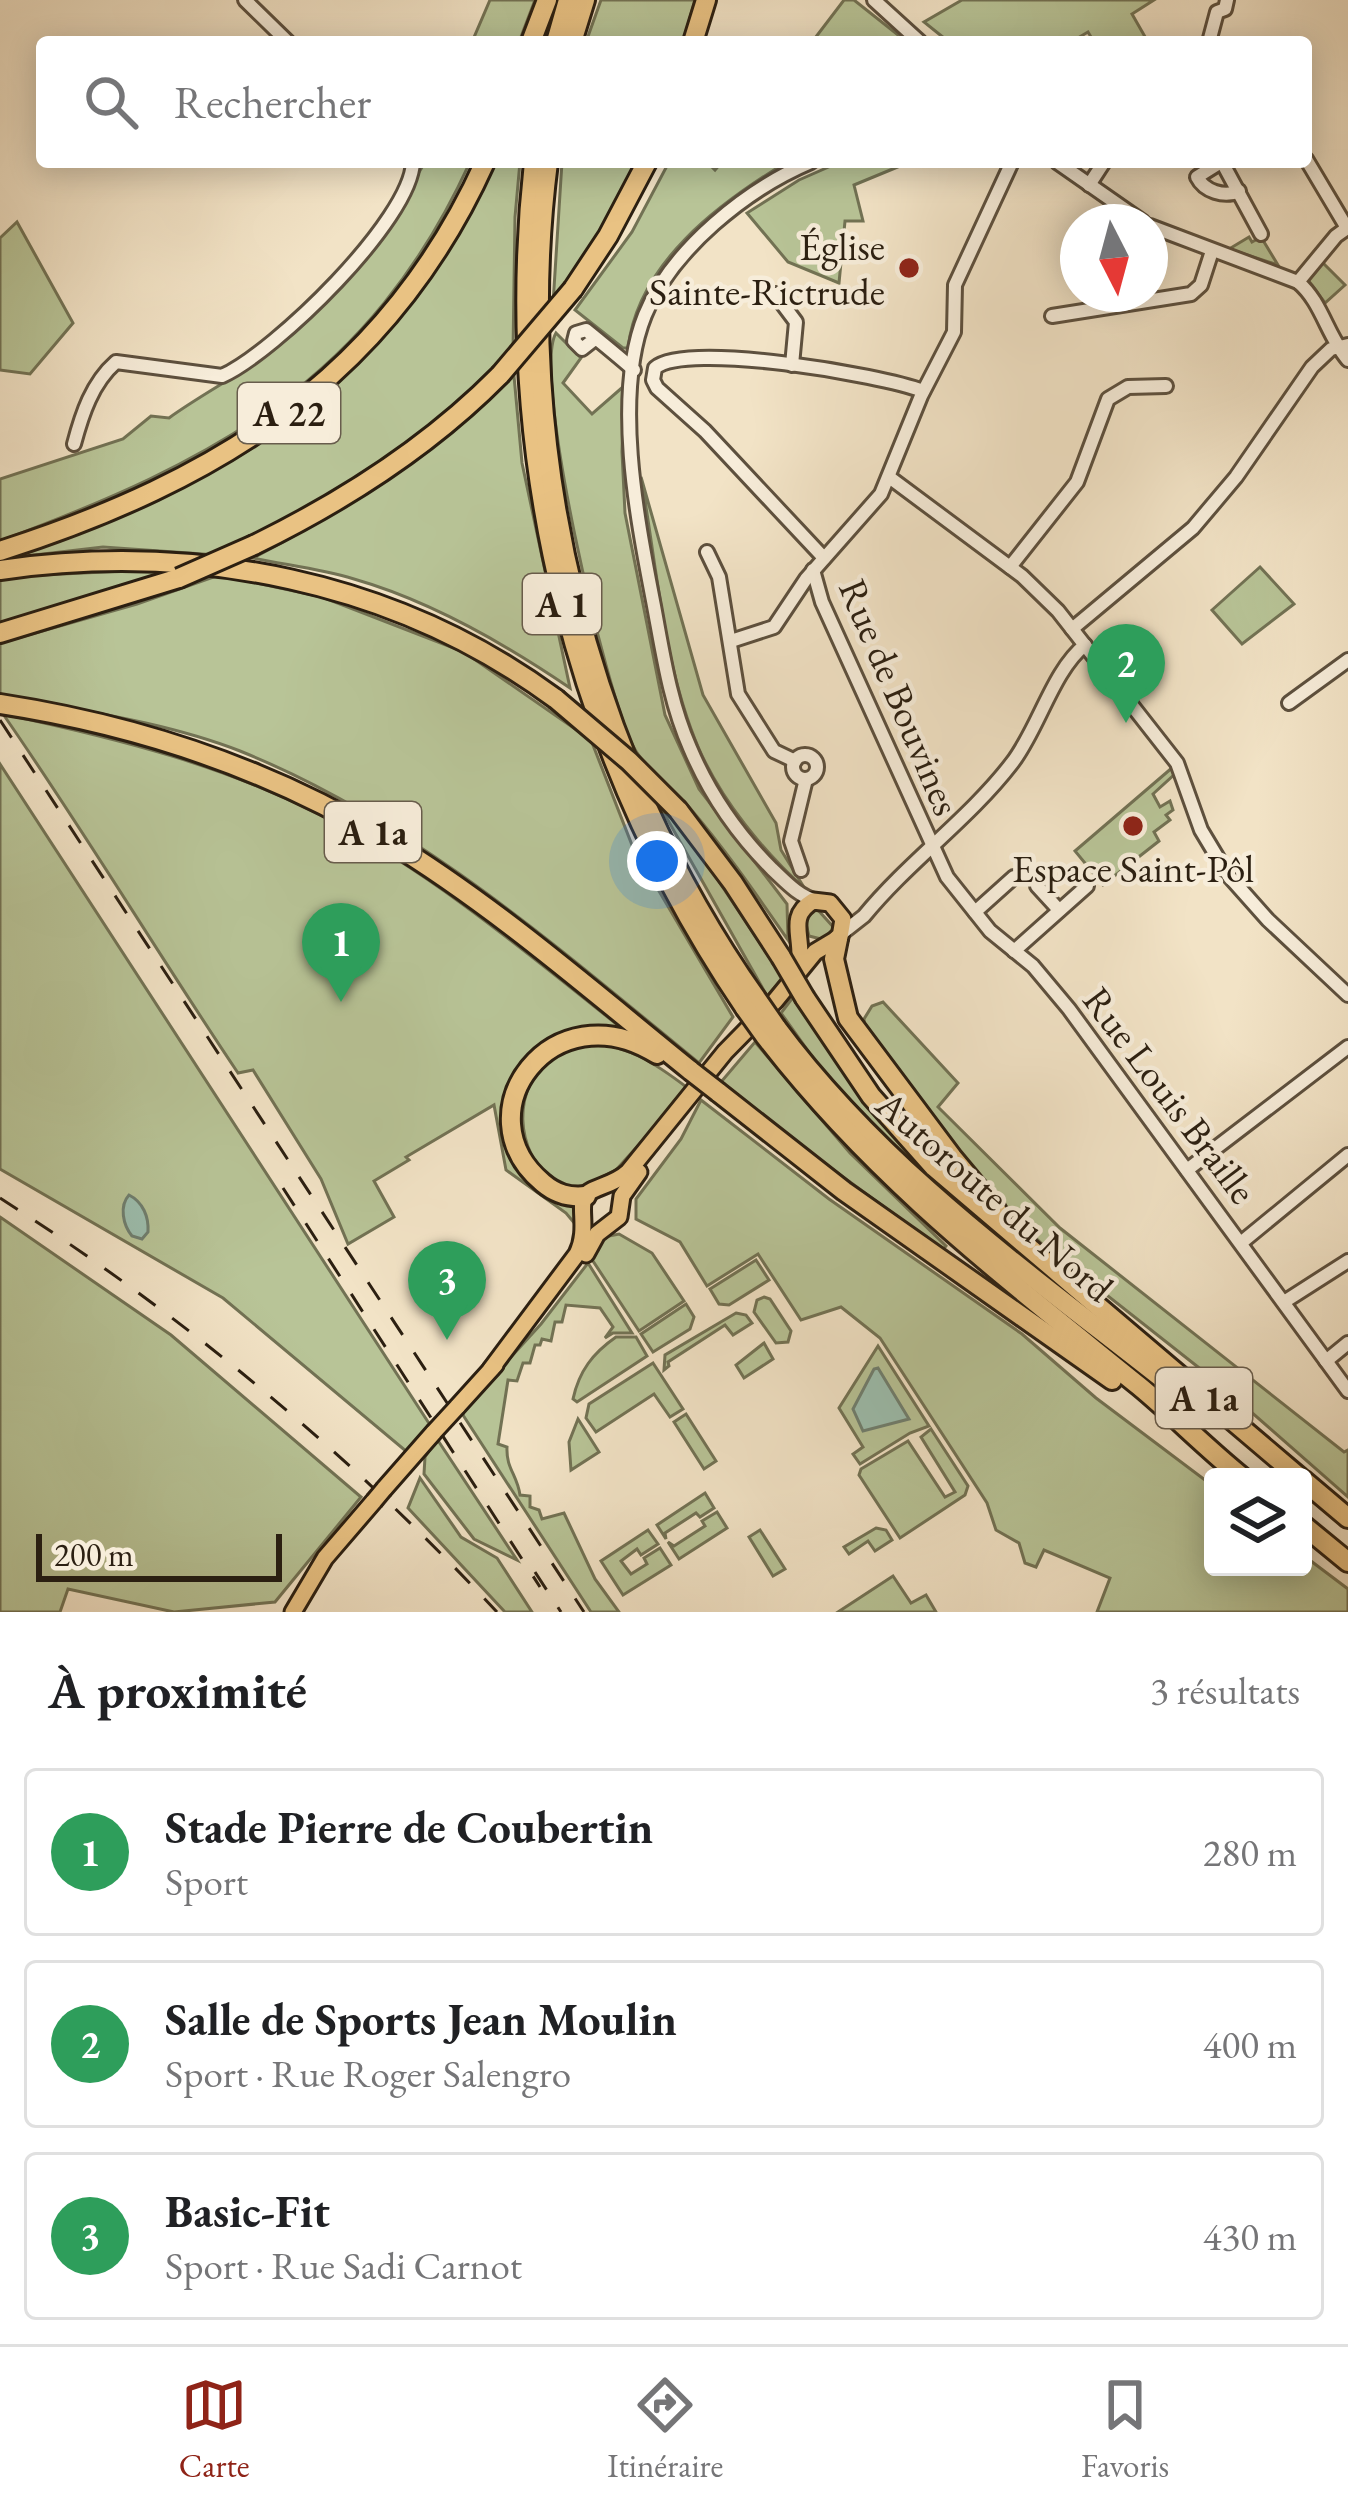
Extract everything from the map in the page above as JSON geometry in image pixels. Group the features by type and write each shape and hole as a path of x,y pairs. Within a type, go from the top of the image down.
{"highway":[{"path":"533,36 547,0"},
{"path":"558,36 568,0"},
{"path":"574,36 585,0"},
{"path":"695,36 706,0"},
{"name":"A 22","path":"0,551 158,491 240,447 300,404 364,346 409,293 452,228 482,168"},
{"name":"Autoroute du Nord","path":"534,168 526,276 527,377 540,495 563,605 595,713 638,817 696,931 829,1115 895,1184 1231,1468"},
{"name":"Autoroute du Nord","path":"548,168 540,354 549,459 573,587 603,694 644,797 751,1003"},
{"name":"A 22","path":"0,633 178,578 254,545 385,471 441,430 500,375 573,289 644,168"},
{"name":"A 1a","path":"0,570 145,559 222,566 304,581 432,626 556,699 620,752 678,810 734,883 861,1083 922,1155 1288,1468"},
{"name":"A 1a","path":"0,704 152,736 256,773 332,809 458,887 701,1085 844,1192 1199,1442"},
{"path":"834,940 843,1005 852,1024 987,1200 1109,1318"},
{"name":"Autoroute du Nord","path":"771,1031 921,1187 1274,1468"},
{"path":"586,1196 569,1197 547,1187 519,1152 514,1105 535,1059 567,1038 606,1034 644,1046 701,1085"},
{"name":"A 1a","path":"1312,1488 1348,1518"},
{"path":"1312,1499 1348,1529"},
{"path":"1312,1533 1348,1562"}],"main road":[{"path":"297,1612 338,1543 555,1298 605,1227 619,1217 621,1201 725,1052 834,940 843,922 830,903 816,901 798,916 802,956 796,976"},
{"path":"801,937 810,945 834,940"},
{"path":"491,1369 577,1254 585,1238 582,1207 586,1196 628,1172 701,1085"},
{"path":"607,1188 621,1201"},
{"path":"585,1218 605,1227"}],"street":[{"path":"244,0 282,36"},
{"path":"874,0 913,36"},
{"path":"1210,36 1210,3 1226,8 1227,0"},
{"path":"74,444 83,410 116,362 217,376 228,374 286,334 352,266 413,168"},
{"path":"798,916 793,899 712,791 675,708 636,509 631,434 634,370 646,314 682,260 747,200 801,168"},
{"path":"730,641 774,627 824,557 878,498 954,332 954,290 1009,168"},
{"path":"1065,168 1117,204"},
{"path":"1089,185 1099,168"},
{"path":"1212,168 1196,177 1201,185 1227,195 1239,191"},
{"path":"1226,168 1262,234"},
{"path":"1298,282 1347,228 1311,168"},
{"path":"1168,233 1298,282 1348,360"},
{"path":"1052,316 1190,294 1201,285 1212,251"},
{"path":"775,294 796,322 792,365 867,376 923,392"},
{"path":"596,338 634,370"},
{"path":"1072,629 1193,528 1236,477 1312,367 1342,346"},
{"name":"Rue de Bouvines","path":"792,365 687,357 657,365 652,380 824,557"},
{"path":"1010,567 1073,488 1111,395 1133,386 1166,386"},
{"path":"889,477 1038,590 1177,763 1201,830 1228,875 1268,920 1348,994"},
{"path":"707,552 718,577 738,694 774,752 795,761"},
{"name":"Rue de Bouvines","path":"814,570 822,602 932,847"},
{"path":"834,940 1012,764 1071,660 1085,645"},
{"path":"1289,703 1345,665"},
{"path":"795,761 803,755 815,760 816,772 806,779 791,844 801,870"},
{"path":"795,761 796,775 806,779"},
{"name":"Rue Louis Braille","path":"932,847 947,877 975,911 1047,981 1348,1391"},
{"path":"764,861 798,894 816,901"},
{"path":"975,911 1013,877"},
{"path":"1037,886 1059,910"},
{"path":"1014,951 1087,886"},
{"path":"839,910 855,915 872,907"},
{"path":"1186,1170 1348,1047"},
{"path":"1242,1242 1348,1155"},
{"path":"1284,1302 1348,1261"},
{"path":"1326,1361 1348,1343"}],"shaded area":[{"path":"490,0 535,0 521,36 475,36"},
{"path":"601,0 695,0 685,36 588,36"},
{"path":"844,0 854,0 899,36 817,36"},
{"path":"962,0 1154,0 1132,14 1145,36 1090,36 1088,32 1081,36 942,36 924,22"},
{"path":"421,168 467,168 430,238 385,302 334,357 278,404 217,444 150,479 0,541 0,479 123,439 151,416 169,418 266,355 342,284"},
{"path":"491,168 519,168 513,352 471,395 410,444 332,495 217,555 103,547 0,559 194,480 266,439 346,373 382,335 470,208"},
{"path":"562,168 634,168 607,221 553,304"},
{"path":"666,168 778,168 735,196 686,238 648,289 628,348 623,348 575,310 632,232"},
{"path":"826,168 895,168 854,185 863,221 845,221 839,283 788,262 747,213"},
{"path":"17,222 73,323 30,374 0,370 0,238"},
{"path":"1249,237 1252,242 1261,237 1278,265 1229,249"},
{"path":"1322,262 1345,285 1325,303 1308,280"},
{"path":"556,333 581,358 563,383 592,414 624,386 625,513 665,715 699,789 787,904 788,940 702,823 638,754 621,715 590,604 562,468 551,361"},
{"path":"514,376 522,463 570,688 493,640 411,599 342,576 253,558 390,476"},
{"path":"641,477 703,695 776,823 781,850 805,889 745,824 699,749 669,649"},
{"path":"1260,567 1294,604 1242,644 1212,610"},
{"path":"187,568 0,626 0,577"},
{"path":"219,575 322,597 464,652 591,740 632,845 733,1017 699,1063 481,889 365,813 304,780 182,732 0,695 0,643"},
{"path":"3,714 212,769 332,821 448,894 629,1034 608,1029 518,1075 513,1150 565,1193 576,1225 506,1170 494,1105 374,1181 394,1217 348,1244 321,1179 253,1070 238,1073"},
{"path":"0,764 432,1428 407,1452 223,1298 0,1169"},
{"name":"Espace Saint-Pôl","path":"1173,767 1177,772 1153,794 1160,807 1170,801 1173,810 1166,815 1170,820 1154,832 1159,841 1103,885 1075,851"},
{"path":"656,799 694,844 783,978 767,996"},
{"path":"817,909 836,930 825,940 809,936 805,919"},
{"path":"794,996 863,1097 912,1157 908,1163 821,1069 781,1013"},
{"path":"883,1002 958,1083 938,1107 1060,1228 1344,1452 1348,1450 1348,1497 1217,1382 1042,1244 1011,1214 971,1171 865,1030 864,1019 872,1006"},
{"path":"755,1042 850,1153 946,1246 943,1250 721,1082"},
{"path":"582,1043 639,1056 689,1089 616,1170 579,1188 565,1188 536,1163 528,1147 523,1110 535,1075 548,1060"},
{"path":"701,1100 829,1199 1022,1334 1096,1398 1204,1479 1204,1576 1312,1576 1312,1562 1348,1589 1348,1612 1097,1612 1110,1578 1044,1550 1036,1567 1025,1563 1019,1543 996,1530 987,1503 880,1338 841,1307 801,1320 758,1254 707,1286 680,1242 636,1219 636,1199 681,1139"},
{"path":"129,1195 146,1216 148,1232 142,1239 132,1236 124,1221"},
{"path":"0,1217 171,1335 361,1497 275,1602 174,1612 68,1589 60,1612 0,1612"},
{"path":"619,1234 652,1253 684,1301 639,1331 591,1258 604,1237"},
{"path":"756,1260 769,1280 729,1305 719,1304 710,1289"},
{"path":"588,1263 632,1333 605,1338 613,1327 600,1308 566,1305 562,1322 555,1322 551,1341 542,1339 535,1345 517,1381 508,1380 498,1444 507,1447 520,1495 530,1496 530,1507 539,1510 542,1519 564,1513 595,1579 619,1612 591,1612 461,1412 541,1324"},
{"path":"764,1297 791,1331 788,1342 776,1343 754,1312 757,1300"},
{"path":"686,1304 694,1317 690,1329 653,1352 641,1334"},
{"path":"736,1313 746,1315 752,1323 733,1335 725,1325 668,1362 664,1370 665,1355"},
{"path":"616,1337 636,1337 647,1356 577,1402 573,1399 583,1371"},
{"path":"764,1343 773,1359 744,1378 736,1365"},
{"path":"878,1346 929,1426 860,1464 853,1454 863,1447 839,1408"},
{"path":"653,1363 683,1409 670,1417 654,1394 596,1432 586,1418 589,1404"},
{"path":"878,1368 909,1419 863,1431 853,1409"},
{"path":"686,1414 716,1461 704,1469 674,1422"},
{"path":"578,1419 599,1452 571,1470 569,1442"},
{"path":"931,1429 968,1486 965,1495 900,1538 859,1475 861,1469 908,1441 945,1497 955,1492 921,1437"},
{"path":"437,1439 517,1560 474,1539 424,1474 425,1457"},
{"path":"420,1478 461,1537 497,1558 532,1612 505,1612 408,1508"},
{"path":"705,1493 714,1508 700,1517 696,1513 665,1533 666,1539 657,1525"},
{"path":"717,1512 727,1528 679,1559 668,1542 674,1546"},
{"path":"876,1528 886,1530 892,1540 875,1551 868,1541 849,1554 844,1547"},
{"path":"648,1530 658,1544 641,1555 637,1549 621,1561 631,1574 660,1548 671,1565 623,1595 601,1561"},
{"path":"760,1530 785,1569 773,1576 749,1537"},
{"path":"893,1576 911,1603 926,1595 936,1612 838,1612"}],"railway":[{"path":"0,720 584,1612"},
{"path":"283,1188 540,1587"},
{"path":"0,1198 134,1290 262,1389 383,1497 497,1612"},
{"path":"535,1572 561,1612"}],"place":[{"name":"Église Sainte-Rictrude","path":"909,268"},
{"name":"Salle de Sports Jean Moulin","path":"1126,723"},
{"name":"Espace Saint-Pôl","path":"1133,826"},
{"name":"Stade Pierre de Coubertin","path":"341,1002"},
{"name":"Basic-Fit","path":"447,1340"}]}
